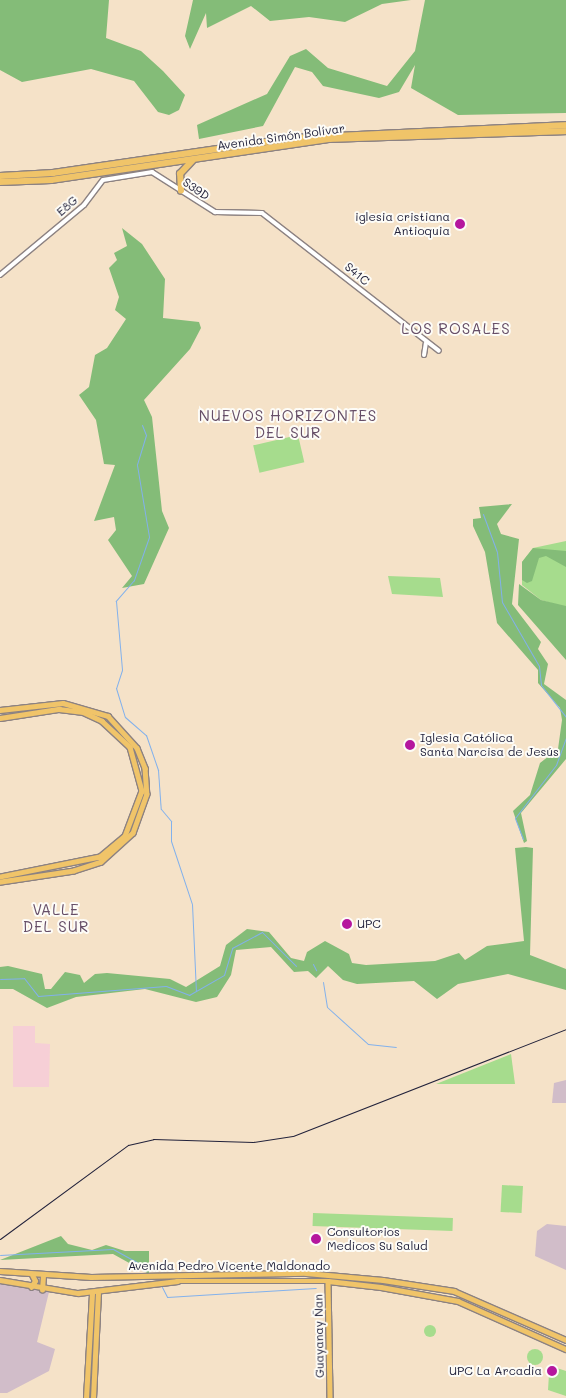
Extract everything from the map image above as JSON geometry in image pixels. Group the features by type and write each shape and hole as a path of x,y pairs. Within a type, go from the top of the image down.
{"highway":[{"name":"Avenida Simón Bolívar","path":"0,182 53,177 180,158 217,149 359,132 449,134 566,125"},
{"name":"Avenida Simón Bolívar","path":"180,158 193,159 330,139 566,131"},
{"path":"212,156 220,153 217,149"},
{"path":"181,191 180,174 193,159"},
{"name":"Avenida Simón Bolívar","path":"0,176 53,177"}],"main road":[{"path":"0,710 63,703 108,716 137,748 145,768 147,794 133,833 101,862 74,871 0,882"},
{"path":"0,718 59,710 83,712 102,720 130,747 142,791 125,836 100,857 0,877"},
{"name":"Avenida Pedro Vicente Maldonado","path":"0,1271 32,1276 328,1274 454,1291 566,1340"},
{"name":"Guayanay Ñan","path":"328,1274 330,1398"},
{"path":"31,1287 36,1281 32,1276"},
{"path":"42,1290 43,1276"},
{"name":"Avenida Pedro Vicente Maldonado","path":"0,1280 42,1290 92,1293 177,1281 328,1282 445,1297 566,1349"},
{"path":"92,1398 98,1292"},
{"path":"86,1398 92,1293"}],"street":[{"name":"S39D","path":"152,172 215,212 262,213"},
{"name":"E8G","path":"0,275 84,205 103,180 152,172"},
{"name":"S41C","path":"262,213 426,343 439,351"},
{"path":"424,355 426,343"}],"shaded area":[{"path":"13,1026 35,1026 35,1043 50,1044 49,1087 13,1087"},
{"path":"566,1080 566,1103 552,1103 554,1083"},
{"path":"547,1224 566,1226 566,1270 535,1256 537,1231"},
{"path":"0,1282 49,1292 37,1342 55,1349 49,1371 7,1393 0,1393"}],"green space":[{"path":"0,0 109,0 106,38 141,51 163,71 185,95 179,110 169,115 158,112 134,81 91,69 22,82 0,70"},
{"path":"193,0 411,0 382,4 345,22 309,17 270,21 251,6 207,28 206,13 190,49 185,36"},
{"path":"425,0 566,0 566,113 458,115 411,88 415,65 399,92 379,98 323,86 312,72 295,67 263,126 199,139 197,125 267,94 290,56 306,49 328,68 387,86 415,51"},
{"path":"122,228 142,244 165,279 163,318 199,322 201,328 190,349 144,400 152,417 162,511 169,528 144,584 122,588 132,576 108,540 116,530 114,517 94,521 115,465 104,464 96,420 79,395 89,387 95,355 107,348 126,319 115,310 119,297 109,268 117,260 114,253 127,246"},
{"path":"298,435 304,462 259,473 253,445"},
{"path":"512,504 497,524 501,534 519,539 512,604 541,642 538,649 548,664 544,684 566,700 566,759 521,813 527,841 524,843 513,811 530,795 540,763 558,749 562,720 560,708 538,683 538,670 497,623 485,552 473,526 473,519 481,518 479,507"},
{"path":"566,541 566,606 561,606 541,600 522,585 522,562 533,548"},
{"path":"533,548 566,551 566,567 546,556 539,558 532,581 527,583 522,580 522,562"},
{"path":"388,576 440,578 443,597 392,594"},
{"path":"519,584 541,600 566,606 566,660 518,605"},
{"path":"515,848 533,848 530,955 566,969 566,990 508,974 458,984 437,999 414,981 357,984 343,980 328,966 316,978 308,971 294,972 271,947 236,950 231,975 217,997 196,1002 145,989 76,997 47,1008 13,989 0,989 0,967 8,966 42,974 45,989 51,989 65,972 80,975 84,983 95,974 107,973 170,979 186,987 220,966 226,945 247,929 269,932 291,958 304,961 307,952 325,941 349,954 352,963 366,965 435,961 459,953 465,960 487,946 524,941"},
{"path":"511,1054 515,1084 436,1084"},
{"path":"502,1185 523,1186 522,1213 501,1212"},
{"path":"313,1213 453,1218 452,1231 313,1226"},
{"path":"61,1236 68,1244 92,1250 106,1245 125,1251 149,1251 149,1274 113,1254 0,1260"},
{"path":"428,1325 432,1325 436,1331 432,1337 428,1337 424,1333 424,1329"},
{"path":"535,1349 541,1351 543,1357 541,1363 535,1365 529,1363 527,1357 529,1351"},
{"path":"557,1368 566,1371 566,1396 548,1390 549,1374 555,1375"}],"waterway":[{"path":"142,425 146,435 137,465 149,537 134,580 116,601 122,670 116,688 125,717 146,735 158,770 161,809 171,821 171,841 192,904 196,991"},
{"path":"483,514 497,552 502,602 539,666 541,685 566,717"},
{"path":"523,839 515,818 556,765 566,737"},
{"path":"0,979 24,978 38,996 166,986 189,995 224,975 232,948 262,932 296,966"},
{"path":"313,964 316,970"},
{"path":"323,982 327,1007 368,1044 396,1047"},
{"path":"0,1255 113,1249 142,1265"},
{"path":"162,1287 167,1297 316,1288"}],"railway":[{"path":"0,1239 128,1145 153,1139 253,1142 293,1136 566,1029"}],"place":[{"name":"iglesia cristiana Antioquia","path":"460,224"},
{"name":"Iglesia Católica Santa Narcisa de Jesús","path":"410,745"},
{"name":"UPC","path":"347,924"},
{"name":"Consultorios Medicos Su Salud","path":"316,1239"},
{"name":"UPC La Arcadia","path":"552,1371"}],"district":[{"name":"LOS ROSALES","path":"456,329"},
{"name":"NUEVOS HORIZONTES DEL SUR","path":"288,424"},
{"name":"VALLE DEL SUR","path":"56,918"}]}
